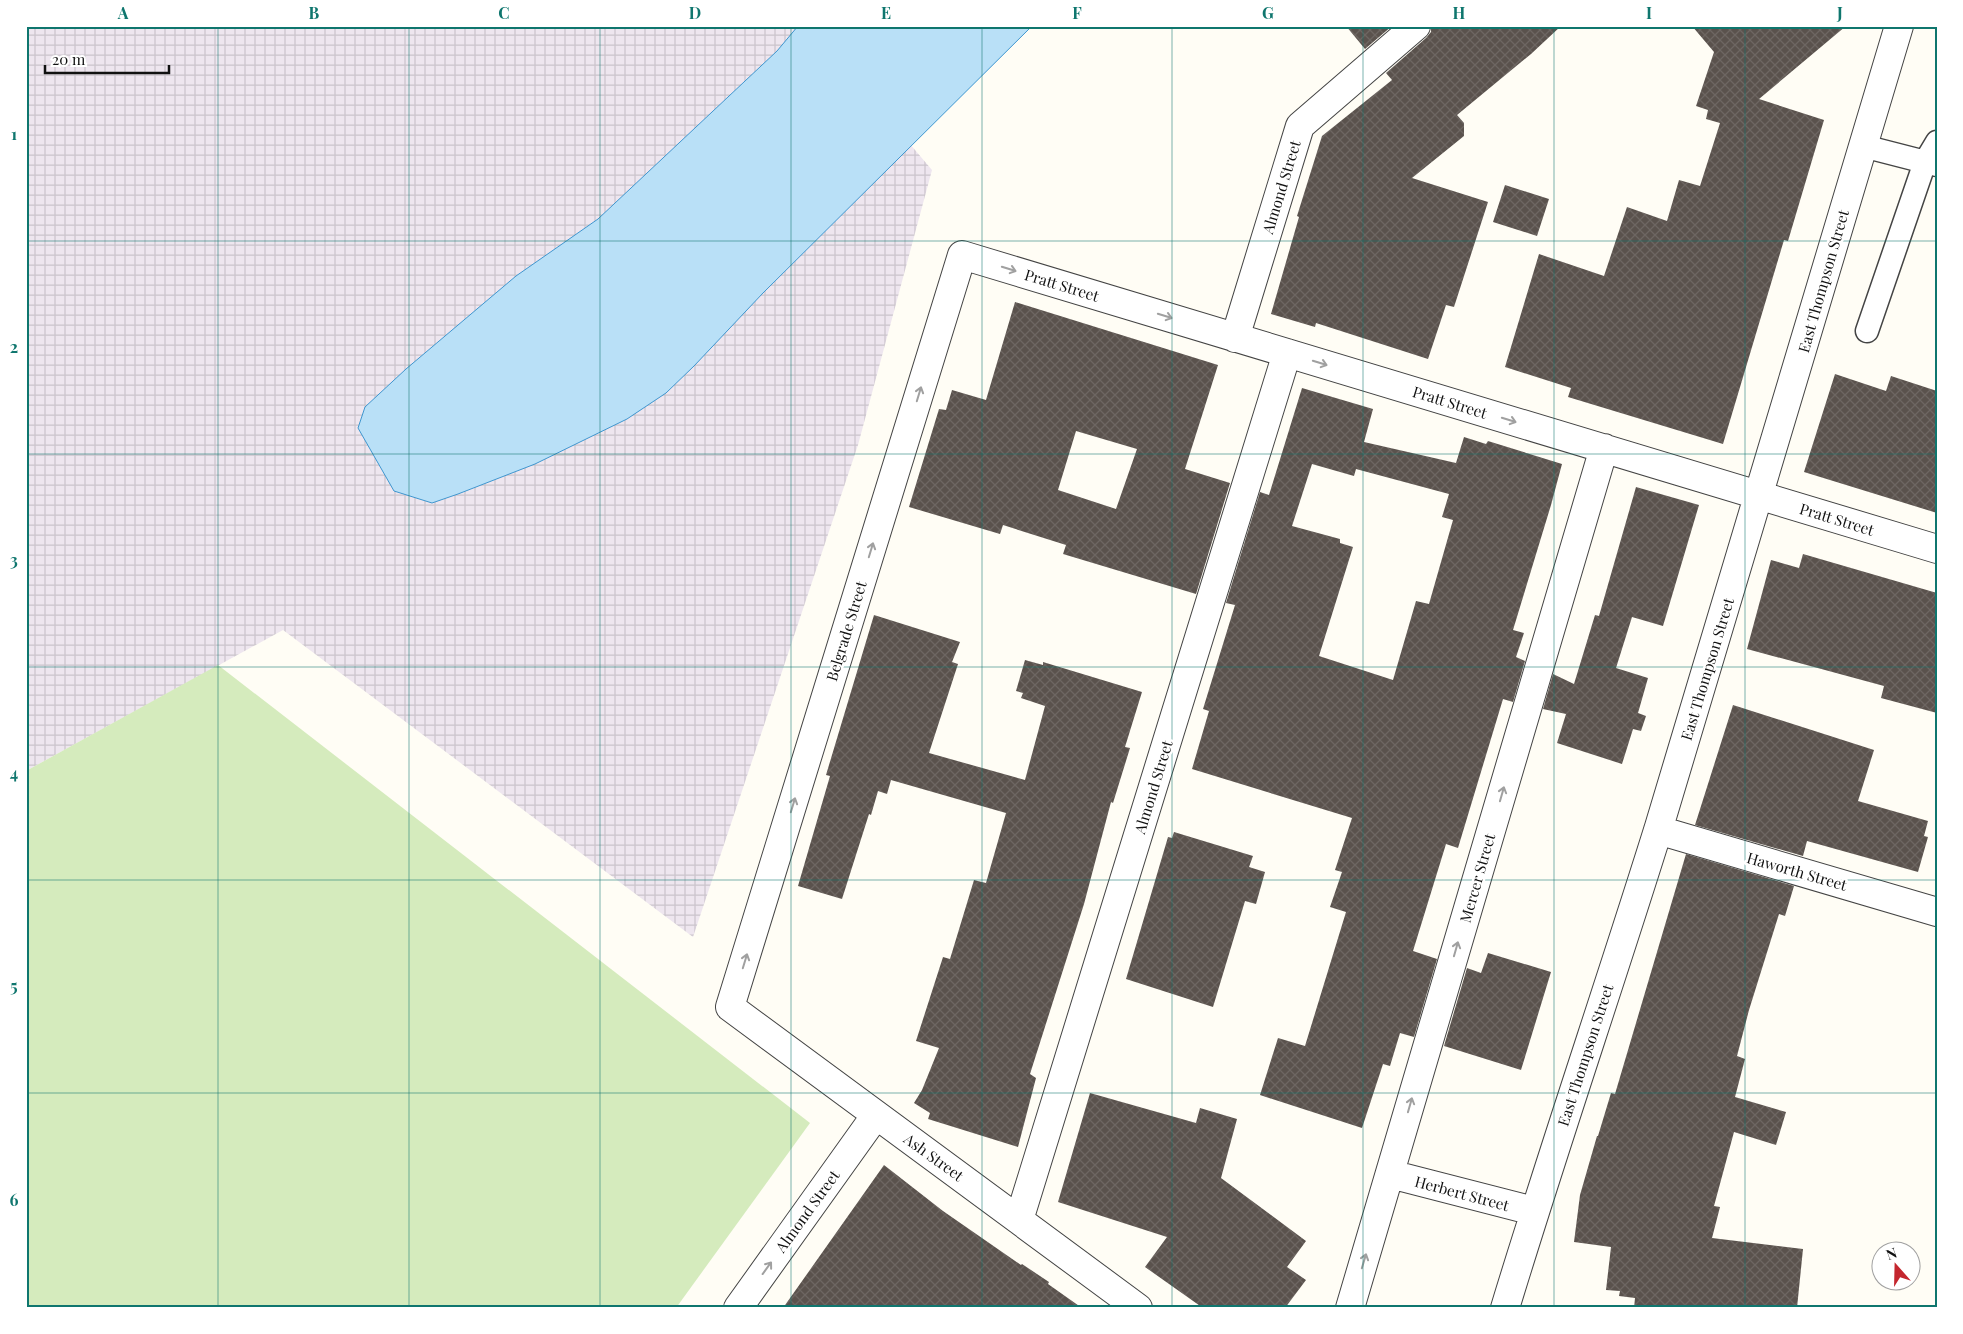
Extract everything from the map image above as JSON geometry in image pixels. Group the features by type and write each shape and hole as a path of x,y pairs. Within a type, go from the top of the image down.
{"street":[{"name":"Almond Street","path":"1235,338 1300,126 1416,26"},
{"name":"East Thompson Street","path":"1504,1308 1658,830 1760,496 1899,26"},
{"name":"Pratt Street","path":"962,255 1937,549"},
{"name":"Belgrade Street","path":"730,1007 962,255"},
{"name":"Almond Street","path":"1019,1220 1287,353"},
{"name":"Mercer Street","path":"1350,1308 1604,448"},
{"name":"Haworth Street","path":"1658,830 1937,912"},
{"name":"Ash Street","path":"730,1007 1138,1308"},
{"name":"Almond Street","path":"738,1308 876,1115"},
{"name":"Herbert Street","path":"1390,1174 1534,1212"}],"lane":[{"path":"1867,331 1931,163 1937,142"},
{"path":"1863,146 1931,163"}],"shaded area":[{"path":"26,26 810,26 932,170 858,445 693,937 283,630 26,771"}],"green space":[{"path":"218,665 810,1123 676,1308 26,1308 26,771"}],"water":[{"path":"798,26 1032,26 763,293 666,393 627,419 535,464 458,494 432,503 394,491 358,428 365,407 406,369 516,276 598,219 777,51"}],"building":[{"path":"1346,26 1392,26 1365,49"},
{"path":"1431,26 1561,26 1531,54 1457,115 1464,123 1464,136 1412,178 1488,202 1454,307 1446,305 1428,359 1316,323 1315,327 1271,314 1299,217 1297,216 1322,136 1392,80 1386,73 1426,38 1431,32"},
{"path":"1692,26 1846,26 1759,99 1824,120 1788,241 1784,240 1723,444 1568,397 1571,388 1505,367 1539,254 1604,276 1627,207 1667,221 1679,180 1700,186 1720,123 1706,119 1708,110 1696,106 1714,52"},
{"path":"1505,185 1549,199 1537,236 1493,222"},
{"path":"1015,302 1218,365 1185,469 1230,483 1196,594 1063,554 1066,545 1003,525 1000,534 909,507 939,409 946,410 952,390 986,400","holes":["1076,431 1137,449 1116,509 1058,490"]},
{"path":"1835,374 1886,391 1891,376 1937,391 1937,513 1804,472"},
{"path":"1302,388 1373,409 1364,442 1456,463 1464,437 1486,444 1488,441 1562,464 1513,630 1524,633 1516,657 1525,661 1513,702 1503,699 1458,848 1446,844 1413,951 1437,959 1414,1037 1400,1033 1390,1066 1383,1064 1362,1128 1260,1095 1278,1038 1305,1046 1346,912 1330,907 1342,872 1335,870 1352,818 1192,769 1209,711 1203,709 1235,605 1226,603 1260,492 1269,495","holes":["1312,464 1354,476 1356,469 1449,494 1442,517 1453,520 1429,604 1416,601 1393,680 1319,656 1353,547 1340,543 1340,539 1292,526"]},
{"path":"1636,487 1699,505 1663,626 1632,617 1616,668 1648,678 1638,713 1646,716 1641,731 1633,729 1622,764 1557,743 1566,714 1543,709 1553,674 1574,684 1595,615 1599,616"},
{"path":"1803,554 1937,593 1937,713 1881,698 1884,686 1747,649 1771,560 1799,568"},
{"path":"874,615 960,642 952,662 958,664 929,753 1025,780 1045,706 1021,698 1023,693 1016,691 1025,660 1043,665 1043,662 1142,692 1125,747 1130,748 1113,803 1111,802 1084,904 1030,1074 1036,1078 1018,1147 928,1119 930,1113 914,1103 922,1090 939,1048 916,1041 943,957 950,959 974,880 986,883 1006,813 891,780 887,794 878,791 842,899 798,886 830,776 826,775"},
{"path":"1733,705 1874,750 1858,801 1928,821 1924,836 1928,837 1918,872 1807,841 1803,856 1695,825"},
{"path":"1174,832 1253,856 1249,867 1265,872 1256,904 1245,901 1213,1007 1126,979 1168,837 1172,838"},
{"path":"1686,854 1794,886 1785,916 1779,914 1749,1010 1737,1056 1745,1059 1735,1097 1786,1112 1776,1145 1734,1132 1714,1206 1720,1207 1712,1238 1803,1249 1797,1308 1634,1308 1635,1298 1619,1296 1620,1291 1606,1290 1611,1247 1574,1242 1580,1195 1597,1136 1611,1093 1615,1094"},
{"path":"1488,953 1551,972 1521,1070 1444,1046 1467,968 1481,973"},
{"path":"1090,1093 1196,1123 1200,1108 1237,1119 1221,1178 1306,1241 1287,1267 1306,1280 1285,1308 1203,1308 1145,1267 1167,1237 1058,1202"},
{"path":"884,1165 943,1211 1049,1282 1048,1284 1082,1308 783,1308"}]}
